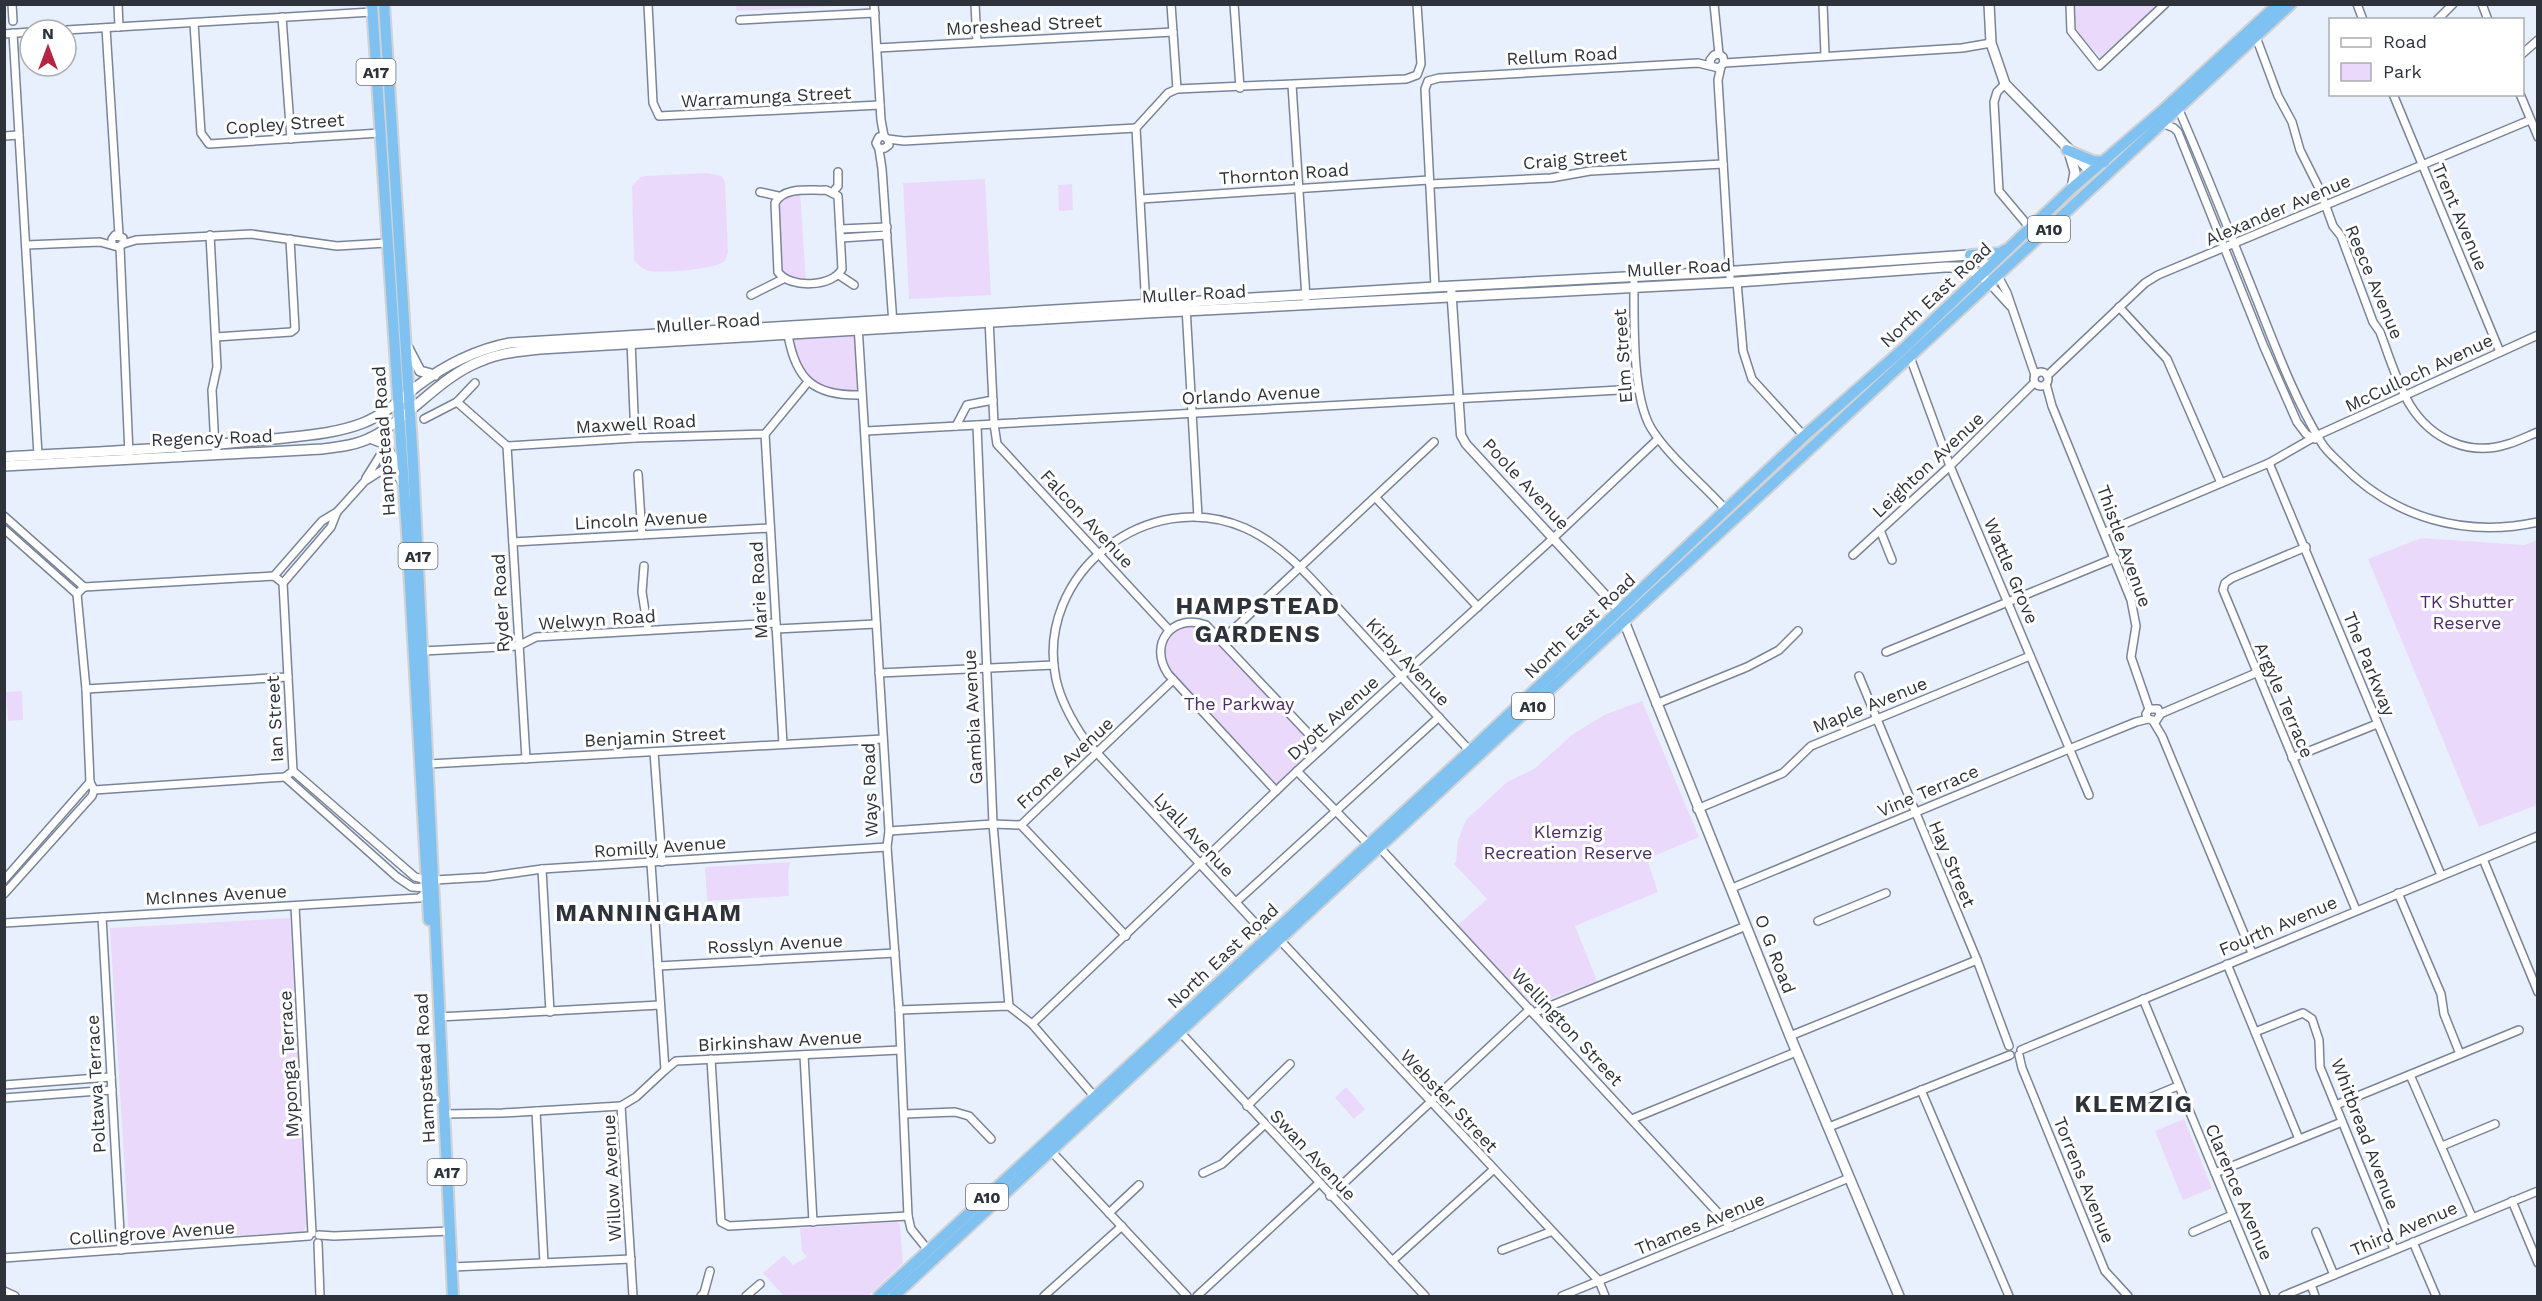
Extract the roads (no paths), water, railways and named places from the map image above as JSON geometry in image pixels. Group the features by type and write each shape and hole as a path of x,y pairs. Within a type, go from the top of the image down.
{"highway":[{"name":"North East Road","path":"1273,938 1380,848 1474,755 1622,616 1726,510 1804,436 1994,280 2100,182 2283,6"},
{"path":"372,8 384,8"},
{"name":"Hampstead Road","path":"372,8 380,133 404,335 410,409 418,651 453,1296"},
{"name":"Hampstead Road","path":"384,8 392,132 392,242 402,470 418,651"},
{"name":"North East Road","path":"1622,616 1736,520 1814,446 1985,271 2072,188 2253,34"},
{"path":"2164,109 2178,108"},
{"path":"380,133 392,132"},
{"path":"2067,150 2092,161 2104,162"},
{"path":"2091,172 2100,182"},
{"path":"1970,255 2000,253 2011,247"},
{"path":"1985,271 1994,280"},
{"path":"1804,436 1814,446"},
{"path":"1726,510 1736,520"},
{"name":"North East Road","path":"879,1296 932,1254 1048,1148 1273,938 1368,844 1474,755"},
{"path":"1368,844 1380,848"},
{"name":"North East Road","path":"894,1296 932,1254"}],"main road":[{"path":"1989,4 1992,47 2005,84 2091,172"},
{"path":"2067,150 2075,172 2072,188"},
{"path":"1970,255 1985,271"},
{"name":"Muller Road","path":"410,409 480,361 540,349 631,340 1146,308 1634,281 1732,278 1881,266 1970,255"},
{"name":"Muller Road","path":"1881,266 1966,267 1985,271"},
{"name":"Muller Road","path":"1306,299 1435,287 1451,291"},
{"name":"Muller Road","path":"408,394 463,356 510,342 789,335 859,327"},
{"path":"404,335 417,368 424,373 435,375"},
{"name":"Regency Road","path":"215,449 337,430 364,423 408,394"},
{"name":"Regency Road","path":"4,466 129,454 215,449 322,449 370,438 410,409"},
{"path":"370,438 377,439 386,446 402,470"},
{"name":"Regency Road","path":"4,457 129,454"},
{"name":"O G Road","path":"1622,616 1697,809 1732,888 1796,1052 1899,1296"}],"street":[{"path":"12,4 13,21"},
{"path":"118,4 119,27"},
{"name":"Warramunga Street","path":"648,4 653,103 658,117 880,105"},
{"path":"975,4 977,42"},
{"path":"1171,4 1177,89"},
{"path":"1234,4 1240,88"},
{"path":"884,143 1136,128 1168,93 1177,89 1406,79 1416,75 1421,64 1417,4"},
{"path":"1713,4 1732,278 1743,351 1752,379 1804,436"},
{"path":"1823,4 1826,55"},
{"path":"2070,4 2071,31 2099,66 2165,4"},
{"path":"2356,4 2362,18"},
{"path":"2439,18 2453,4"},
{"path":"78,29 282,17 372,8"},
{"path":"741,20 875,8 884,143 882,169 893,325"},
{"path":"282,17 291,139"},
{"name":"Copley Street","path":"194,23 201,133 209,144 380,133"},
{"path":"106,28 129,454"},
{"name":"Moreshead Street","path":"877,48 1173,32"},
{"path":"13,33 38,455"},
{"path":"4,34 18,33"},
{"name":"Reece Avenue","path":"2253,34 2278,96 2292,122 2300,150 2320,190 2333,226 2341,236 2373,322 2380,332 2405,396 2413,410 2428,427 2447,441 2460,446 2483,449 2508,444 2538,432"},
{"path":"2524,53 2538,40"},
{"name":"Rellum Road","path":"1430,182 1425,89 1428,81 1439,78 1992,47"},
{"path":"2005,84 1997,92 1994,102 1999,191 2030,228"},
{"path":"1292,85 1306,299"},
{"name":"Trent Avenue","path":"2394,96 2500,352"},
{"path":"2521,96 2538,137"},
{"path":"2178,108 2274,343 2317,438 2354,477 2374,494 2408,512 2430,520 2468,527 2502,528 2538,522"},
{"name":"Alexander Avenue","path":"2041,379 2151,278 2530,120"},
{"path":"2162,123 2178,132 2264,347 2297,422 2306,434 2317,438"},
{"path":"1136,128 1146,308"},
{"path":"4,136 19,135"},
{"name":"Craig Street","path":"1430,182 1551,178 1590,171 1723,164"},
{"path":"833,192 838,186 838,172"},
{"path":"1430,182 1435,287"},
{"name":"Thornton Road","path":"1141,199 1298,187 1430,182"},
{"path":"2199,187 2210,183"},
{"path":"826,190 833,192 838,196 842,269 839,275 832,281 793,283 783,279 778,272 775,203 778,196 785,192 826,190"},
{"path":"760,192 778,196"},
{"path":"840,234 887,231"},
{"path":"26,245 251,234 337,246 392,242"},
{"path":"210,235 217,367 212,390 215,449"},
{"path":"216,337 291,332 295,329 290,239"},
{"path":"839,275 854,285"},
{"path":"751,295 783,279"},
{"name":"Thistle Avenue","path":"1994,280 2007,293 2115,558 2136,618 2131,657 2136,677 2252,953"},
{"name":"Thistle Avenue","path":"1994,280 2012,308"},
{"name":"Elm Street","path":"1634,281 1638,389 1643,411 1658,439 1726,510"},
{"name":"Poole Avenue","path":"1451,291 1458,424 1461,435 1466,444 1622,616"},
{"path":"1186,306 1198,517"},
{"path":"2119,307 2167,359 2221,483"},
{"name":"Falcon Avenue","path":"989,319 997,444 1169,630"},
{"name":"Ways Road","path":"859,327 861,395 866,431 889,831 887,847 899,1010 908,1216 911,1229 932,1254"},
{"path":"789,335 796,365 808,382 824,392 861,395"},
{"name":"McCulloch Avenue","path":"2105,532 2270,463 2317,438 2538,335"},
{"path":"631,340 635,438"},
{"path":"2264,347 2274,343"},
{"name":"Wattle Grove","path":"1906,353 1950,466 2089,795"},
{"name":"Leighton Avenue","path":"1852,555 2041,379"},
{"path":"765,434 808,382"},
{"path":"424,419 457,402 475,383"},
{"name":"Orlando Avenue","path":"866,431 1638,389"},
{"path":"956,426 968,405 993,400"},
{"path":"457,402 507,446"},
{"name":"Gambia Avenue","path":"976,425 993,824 1009,1006"},
{"name":"Maxwell Road","path":"507,446 635,438 765,434"},
{"name":"Marie Road","path":"765,434 783,744"},
{"name":"Dyott Avenue","path":"1032,1024 1297,771 1478,607 1658,439"},
{"path":"1222,640 1434,442"},
{"path":"274,576 322,521 337,512 365,481 386,446"},
{"name":"Ryder Road","path":"507,446 526,759"},
{"name":"The Parkway","path":"2270,463 2441,875"},
{"path":"365,481 387,467 394,470 404,485"},
{"path":"638,474 642,535"},
{"path":"1376,498 1478,607"},
{"path":"77,594 84,587 274,576 283,583 331,527 337,512"},
{"path":"4,516 84,587"},
{"name":"Kirby Avenue","path":"1099,554 1122,536 1147,524 1177,518 1198,517 1244,527 1265,539 1299,567 1474,755"},
{"name":"Lincoln Avenue","path":"513,542 770,528"},
{"path":"4,530 77,594 86,688 90,782 94,790 80,811 4,894"},
{"path":"1880,530 1892,560"},
{"name":"Argyle Terrace","path":"2306,548 2232,578 2224,585 2225,596 2356,910"},
{"name":"Lyall Avenue","path":"1099,554 1079,575 1063,605 1056,630 1054,664 1060,693 1069,715 1085,740 1236,902 1273,938"},
{"path":"1886,652 2115,558"},
{"path":"644,566 642,592 648,630"},
{"name":"Ian Street","path":"283,583 293,771 430,888"},
{"path":"1276,791 1173,680 1160,660 1162,645 1169,630 1185,622 1206,624 1322,748"},
{"name":"Welwyn Road","path":"418,651 518,646 536,637 648,630 876,624"},
{"path":"1656,704 1747,667 1779,650 1797,631"},
{"name":"Maple Avenue","path":"1697,809 1784,773 1811,746 2030,656"},
{"path":"879,674 1054,664"},
{"name":"Vine Terrace","path":"1732,888 2256,672"},
{"path":"86,688 288,676"},
{"name":"Hay Street","path":"1859,676 2014,1050"},
{"name":"Frome Avenue","path":"889,831 993,824 1021,825 1173,680"},
{"path":"1236,902 1439,717"},
{"path":"2292,758 2377,724"},
{"name":"Benjamin Street","path":"424,764 883,739"},
{"path":"654,752 662,862"},
{"path":"94,790 285,777 293,771"},
{"path":"1297,771 1368,844"},
{"name":"Ian Street","path":"285,777 397,877 412,887 430,888"},
{"path":"4,880 39,843 90,782"},
{"path":"1021,825 1126,936"},
{"name":"Fourth Avenue","path":"1829,1127 2538,836"},
{"name":"Romilly Avenue","path":"430,888 542,869 887,847"},
{"name":"Wellington Street","path":"1380,848 1731,1227"},
{"path":"2482,859 2538,992"},
{"path":"651,862 665,1070"},
{"path":"542,869 550,1012"},
{"name":"McInnes Avenue","path":"4,923 418,898 430,888"},
{"path":"1818,921 1886,893"},
{"path":"2398,893 2441,994 2444,1014 2460,1054"},
{"name":"Myponga Terrace","path":"295,906 312,1220 318,1252 320,1296"},
{"name":"Poltawa Terrace","path":"102,917 121,1250"},
{"path":"1330,1196 1429,1102 1531,1011 1746,926"},
{"name":"Webster Street","path":"1273,938 1599,1281"},
{"name":"Rosslyn Avenue","path":"658,966 895,953"},
{"path":"1790,1036 1977,960"},
{"path":"2227,964 2298,1139"},
{"name":"Clarence Avenue","path":"2143,999 2266,1296"},
{"path":"439,1017 660,1005"},
{"path":"899,1010 1009,1006 1032,1024 1098,1100"},
{"name":"Whitbread Avenue","path":"2255,1032 2302,1013 2312,1019 2318,1034 2320,1067 2394,1249"},
{"name":"Swan Avenue","path":"1176,1029 1318,1184 1425,1296"},
{"path":"2336,1105 2519,1030"},
{"name":"Birkinshaw Avenue","path":"665,1070 676,1061 900,1050"},
{"name":"Torrens Avenue","path":"2014,1050 2105,1271 2128,1296"},
{"path":"1632,1119 1796,1052"},
{"path":"804,1055 813,1222"},
{"path":"711,1059 721,1222 729,1227 908,1216"},
{"path":"1247,1106 1290,1064"},
{"name":"Willow Avenue","path":"633,1296 621,1106 636,1097 665,1070"},
{"path":"2410,1075 2472,1217"},
{"path":"4,1085 111,1077"},
{"path":"2137,1103 2178,1086"},
{"path":"4,1098 112,1090"},
{"path":"1921,1090 2008,1296"},
{"path":"444,1114 621,1106"},
{"path":"536,1110 544,1263"},
{"path":"904,1114 955,1112 969,1116 991,1139"},
{"path":"2215,1173 2342,1122"},
{"path":"2442,1146 2495,1124"},
{"path":"1203,1173 1222,1164 1264,1125"},
{"path":"1048,1148 1187,1296"},
{"path":"1392,1261 1492,1170"},
{"name":"Thames Avenue","path":"1562,1296 1850,1178"},
{"path":"1197,1296 1318,1184"},
{"path":"1109,1213 1139,1185"},
{"name":"Third Avenue","path":"2283,1296 2538,1191"},
{"path":"2512,1201 2538,1263"},
{"path":"2193,1232 2232,1215"},
{"path":"1044,1296 1122,1226"},
{"name":"Collingrove Avenue","path":"5,1257 450,1231"},
{"path":"1502,1250 1550,1232"},
{"path":"2316,1232 2334,1275"},
{"path":"2413,1242 2436,1296"},
{"path":"452,1267 631,1259"},
{"path":"701,1296 704,1293 710,1271"},
{"path":"1599,1281 1605,1296"},
{"path":"746,1296 760,1284"},
{"path":"2311,1285 2315,1296"},
{"path":"4,1291 15,1296"}],"district":[{"name":"HAMPSTEAD GARDENS","path":"1258,620"},
{"name":"MANNINGHAM","path":"649,913"},
{"name":"KLEMZIG","path":"2134,1104"}],"park label":[{"name":"TK Shutter Reserve","path":"2467,612"},
{"name":"Klemzig Recreation Reserve","path":"1568,842"}]}
